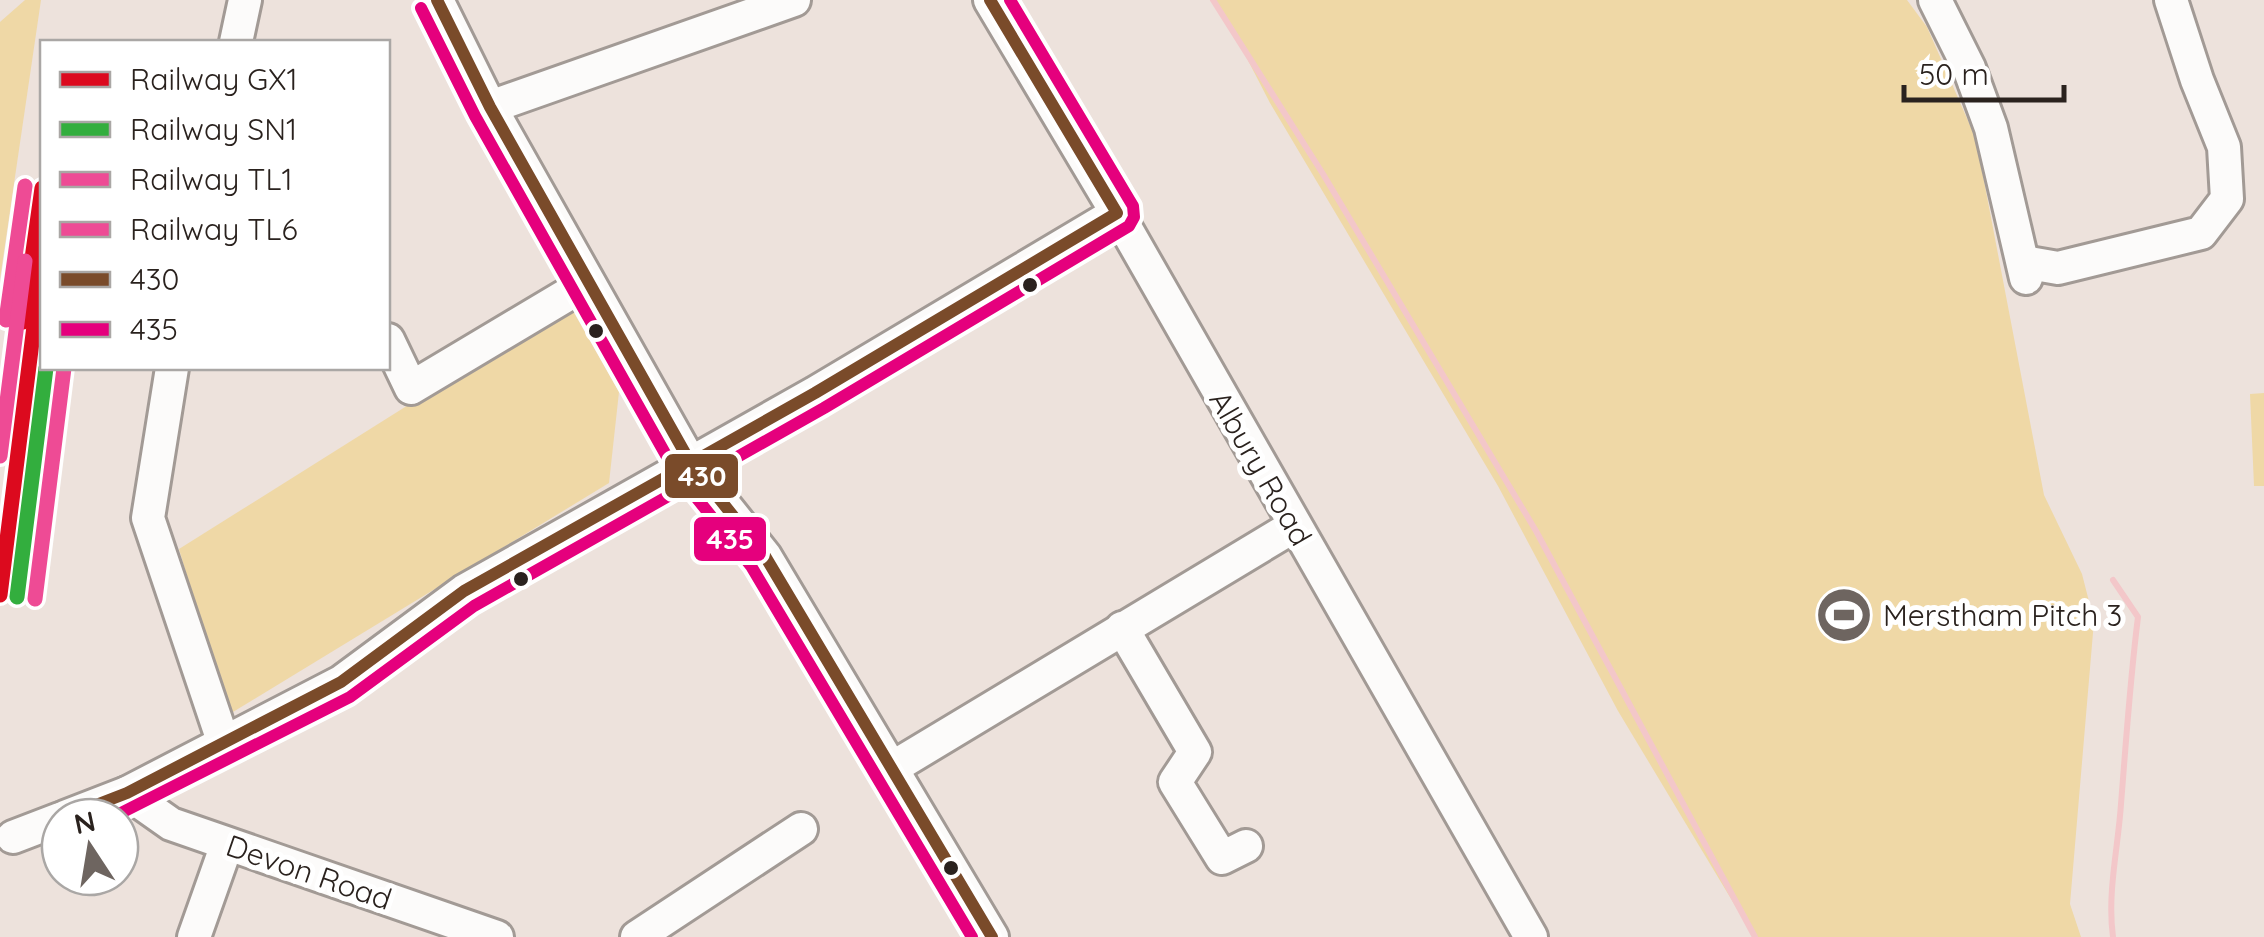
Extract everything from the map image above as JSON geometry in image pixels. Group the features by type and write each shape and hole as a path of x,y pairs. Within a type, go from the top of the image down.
{"street":[{"path":"236,40 245,0"},
{"path":"436,0 490,107 690,462 765,556 992,937"},
{"path":"490,107 794,0"},
{"name":"Albury Road","path":"990,0 1117,213 1531,937"},
{"path":"1935,0 1969,68 1992,128 2024,270 2058,268 2202,234 2227,199 2224,147 2171,0"},
{"path":"117,797 342,682 464,591 814,393 1117,213"},
{"path":"390,344 411,388 588,283"},
{"path":"172,370 148,518 224,744"},
{"path":"892,768 1294,526"},
{"path":"1122,628 1196,752 1175,782 1222,858 1246,846"},
{"name":"Devon Road","path":"127,793 171,824 497,937"},
{"path":"13,837 40,827"},
{"path":"637,937 802,829"},
{"path":"194,937 226,844"}],"shaded area":[{"path":"25,0 41,0 0,279 0,22"},
{"path":"1212,0 1907,0 1927,27 1976,139 2044,495 2082,574 2094,621 2070,904 2081,937 1754,937 1618,711 1498,486"},
{"path":"569,304 619,392 609,483 228,715 179,549"},
{"path":"2264,393 2264,486 2254,486 2250,394"}],"waterway":[{"path":"1213,0 1323,174 1536,531 1755,937"},
{"path":"2113,580 2138,617 2112,887 2113,937"}],"rail line":[{"name":"TL1","path":"6,320 25,186"},
{"name":"GX1","path":"23,322 40,202"},
{"name":"TL1","path":"0,456 25,261"},
{"name":"GX1","path":"0,595 40,279"},
{"name":"SN1","path":"17,597 46,370"},
{"name":"TL6","path":"35,599 64,370"}],"transit line":[{"name":"430","path":"437,0 490,107 690,462 765,556 992,937"},
{"name":"430","path":"117,797 341,682 464,591 815,393 1117,213 990,0"},
{"name":"435","path":"140,803 350,697 474,606 824,408 1129,226 1134,217 1133,206 1010,0"},
{"name":"435","path":"421,8 475,116 675,471 751,566 972,937"}],"place":[{"name":"Merstham Pitch 3","path":"1844,615"}]}
